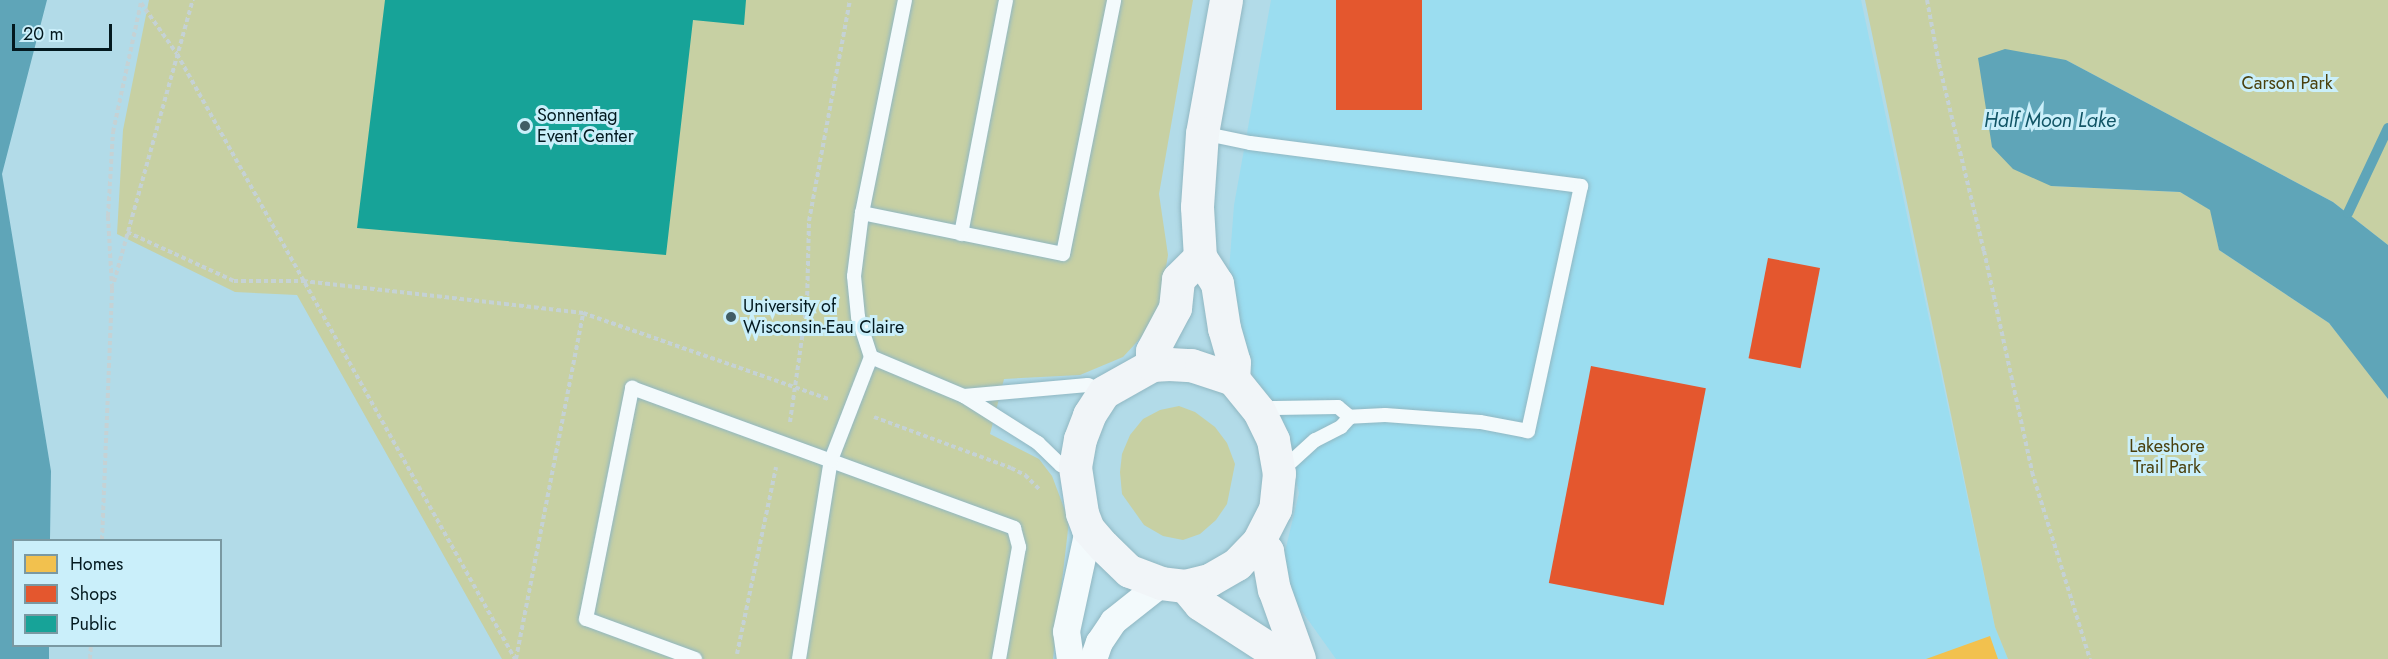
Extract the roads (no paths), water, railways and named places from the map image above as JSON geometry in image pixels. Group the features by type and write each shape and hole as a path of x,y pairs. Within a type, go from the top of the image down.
{"main road":[{"path":"1226,0 1202,133 1197,207 1200,257 1217,283 1224,328 1233,362 1233,379"},
{"path":"1152,365 1152,351 1175,308 1178,279 1200,257"},
{"path":"1173,585 1209,580 1237,564 1259,541 1275,509 1279,473 1273,440 1259,411 1233,379 1191,365 1152,365 1104,392 1089,415 1080,439 1075,467 1077,493 1088,529 1129,571 1173,585 1285,659"},
{"path":"1259,541 1267,551 1274,589 1299,659"}],"street":[{"path":"1070,659 1066,631 1088,529"},
{"path":"1093,659 1099,642 1113,621 1173,585"}],"lane":[{"path":"799,659 831,460 872,357 858,317 854,276 862,213 904,0"},
{"path":"962,234 1006,0"},
{"path":"862,213 1063,254 1114,0"},
{"path":"1202,133 1250,143 1581,186 1528,431 1480,422 1385,415 1350,417 1338,407 1275,408 1259,411"},
{"path":"872,357 964,396 1038,443 1061,465 1075,467"},
{"path":"964,396 1088,385 1104,392"},
{"path":"694,659 586,620 632,388 1014,528 1019,547 999,659"},
{"path":"1279,473 1315,440 1341,427 1350,417"}],"water":[{"path":"0,0 47,0 2,174 51,471 50,539 12,539 12,647 49,647 49,659 0,659"},
{"name":"Half Moon Lake","path":"2005,49 2066,60 2333,202 2388,245 2388,399 2329,323 2219,250 2210,210 2180,192 2051,186 2013,169 1992,147 1978,58"}],"waterway":[{"path":"2348,213 2388,128"}],"place":[{"name":"Sonnentag Event Center","path":"525,126"},
{"name":"University of Wisconsin-Eau Claire","path":"731,317"}],"park label":[{"name":"Carson Park","path":"2287,83"},
{"name":"Lakeshore Trail Park","path":"2167,457"}]}
